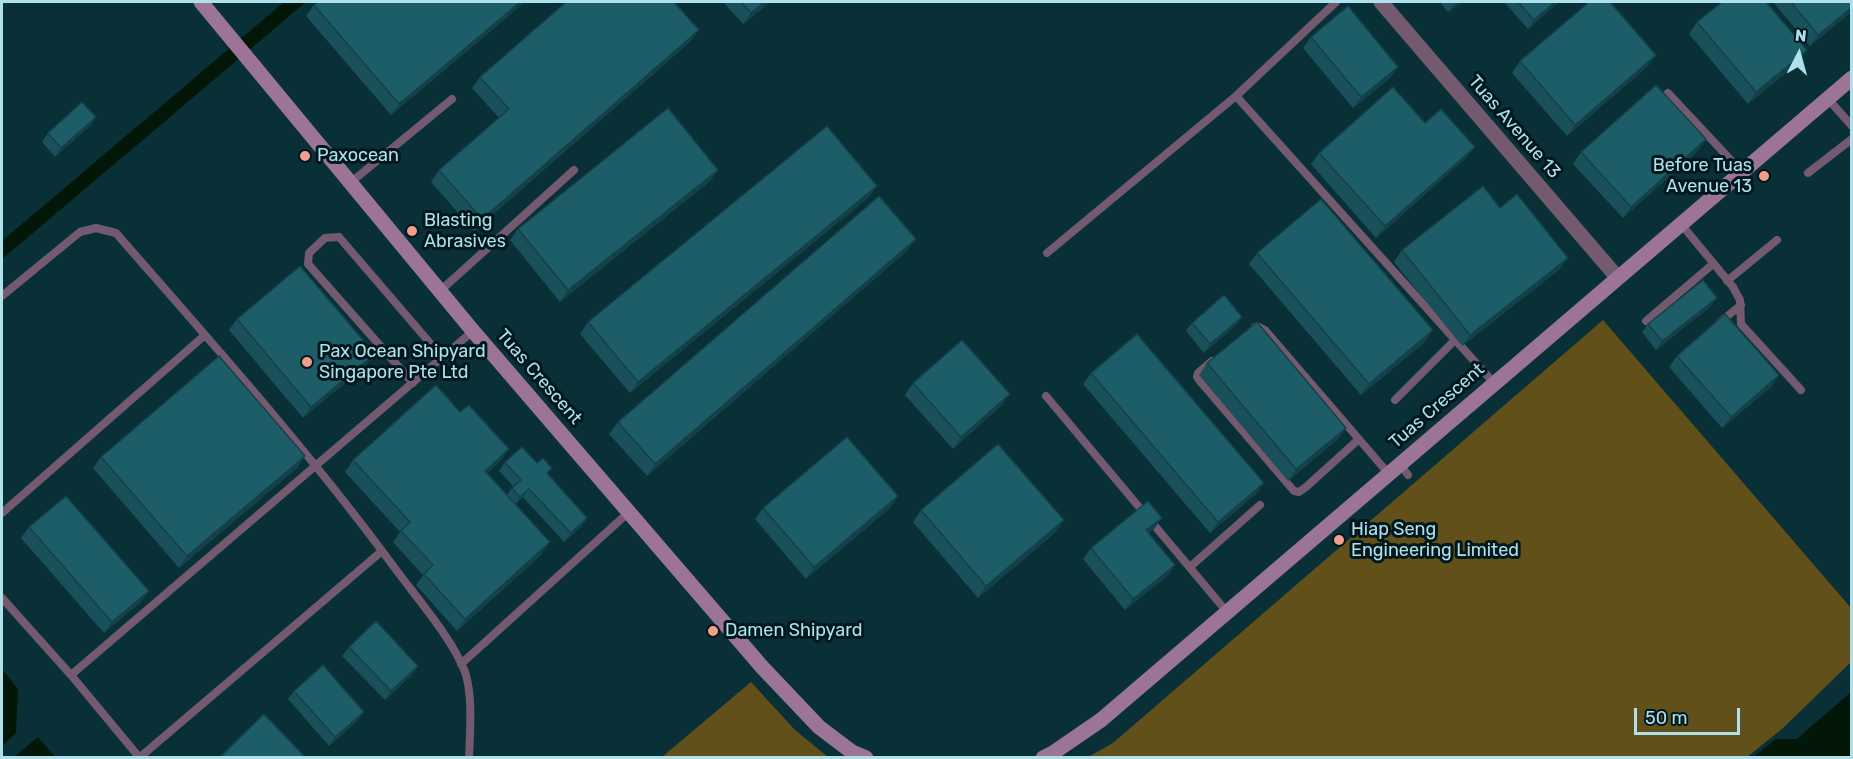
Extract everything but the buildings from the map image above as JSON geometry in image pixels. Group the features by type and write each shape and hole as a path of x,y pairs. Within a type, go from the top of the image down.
{"street":[{"name":"Tuas Crescent","path":"201,2 440,291 762,667 819,727 852,752 866,758"},
{"name":"Tuas Avenue 13","path":"1381,2 1617,277"},
{"name":"Tuas Crescent","path":"1042,758 1101,720 1227,612 1399,471 1494,383 1851,78"}],"lane":[{"path":"1047,253 1236,96 1336,2"},
{"path":"1668,93 1742,172"},
{"path":"1236,96 1494,383"},
{"path":"350,183 452,99"},
{"path":"1828,99 1851,126"},
{"path":"1808,173 1851,139"},
{"path":"440,291 574,170"},
{"path":"1681,224 1740,300 1741,324 1801,390"},
{"path":"2,296 80,232 96,228 116,232 316,466 451,645 465,673 469,697 469,758"},
{"path":"413,383 308,264 309,253 326,238 339,237 442,357"},
{"path":"1727,281 1777,240"},
{"path":"1646,321 1713,264"},
{"path":"1709,331 1741,305"},
{"path":"1244,335 1253,328 1258,327 1265,330 1359,439 1399,471"},
{"path":"71,675 474,331"},
{"path":"2,513 205,335"},
{"path":"1395,400 1455,340"},
{"path":"1216,358 1197,376 1294,491 1299,492 1306,487 1359,439"},
{"path":"1046,396 1227,612"},
{"path":"1190,567 1260,505"},
{"path":"461,664 629,512"},
{"path":"2,598 71,675 139,757 382,551"}],"shaded area":[{"path":"284,2 306,2 2,259 2,241"},
{"path":"1603,320 1851,608 1851,662 1783,728 1746,758 1088,757 1113,743"},
{"path":"2,669 18,689 16,733 2,746"},
{"path":"751,682 795,730 828,757 662,757"},
{"path":"1851,692 1851,757 1753,757 1776,739 1797,739"},
{"path":"38,737 55,757 14,757"}],"place":[{"name":"Paxocean","path":"305,156"},
{"name":"Before Tuas Avenue 13","path":"1764,176"},
{"name":"Blasting Abrasives","path":"412,231"},
{"name":"Pax Ocean Shipyard Singapore Pte Ltd","path":"307,362"},
{"name":"Hiap Seng Engineering Limited","path":"1339,540"},
{"name":"Damen Shipyard","path":"713,631"}]}
